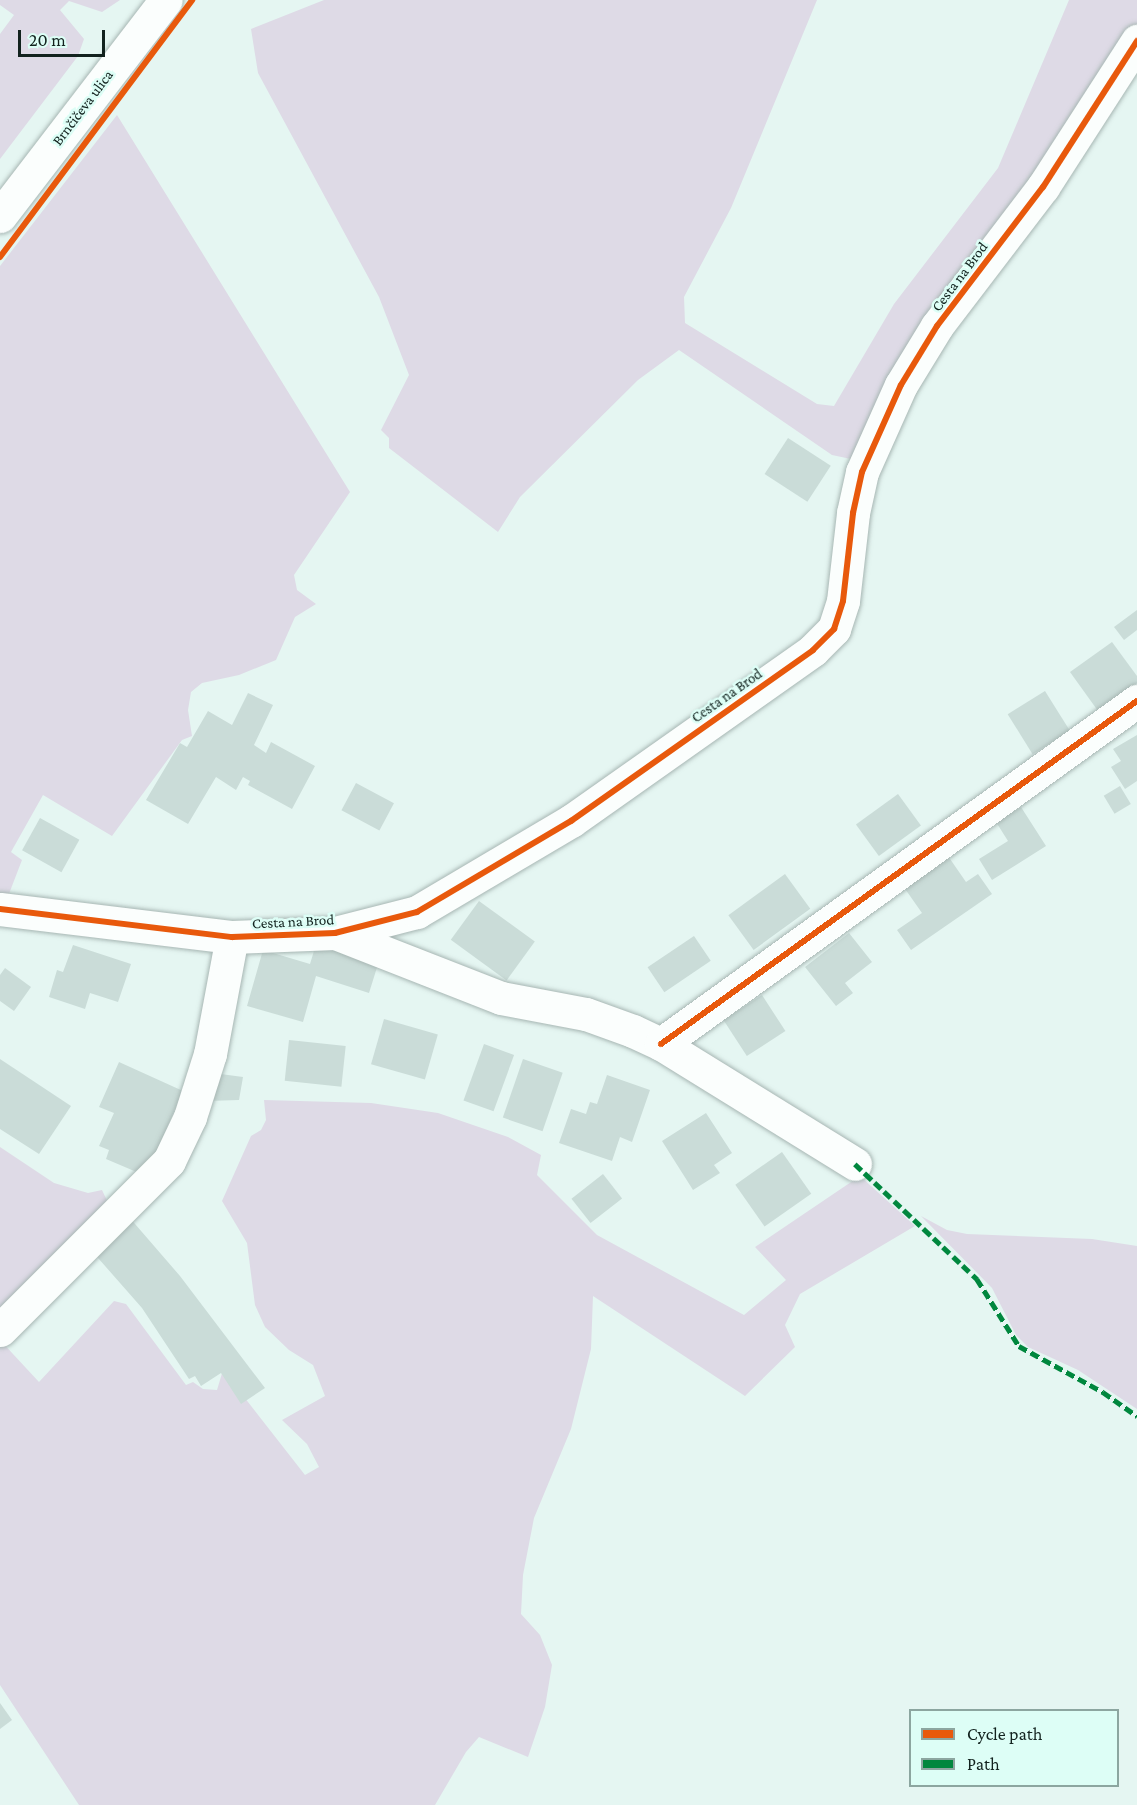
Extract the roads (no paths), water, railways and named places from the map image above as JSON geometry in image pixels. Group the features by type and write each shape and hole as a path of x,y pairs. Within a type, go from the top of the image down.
{"street":[{"name":"Brnčičeva ulica","path":"0,216 166,0"},
{"name":"Cesta na Brod","path":"0,909 232,937 335,933 417,912 463,888 580,814 813,650 834,629 843,601 853,513 862,472 901,385 937,326 1043,187 1137,41"},
{"path":"661,1044 1137,701"},
{"path":"335,933 406,958 465,986 501,998 586,1014 661,1044 855,1164"},
{"name":"Cesta na Brod","path":"0,1330 169,1161 190,1118 210,1054 232,937"}]}
